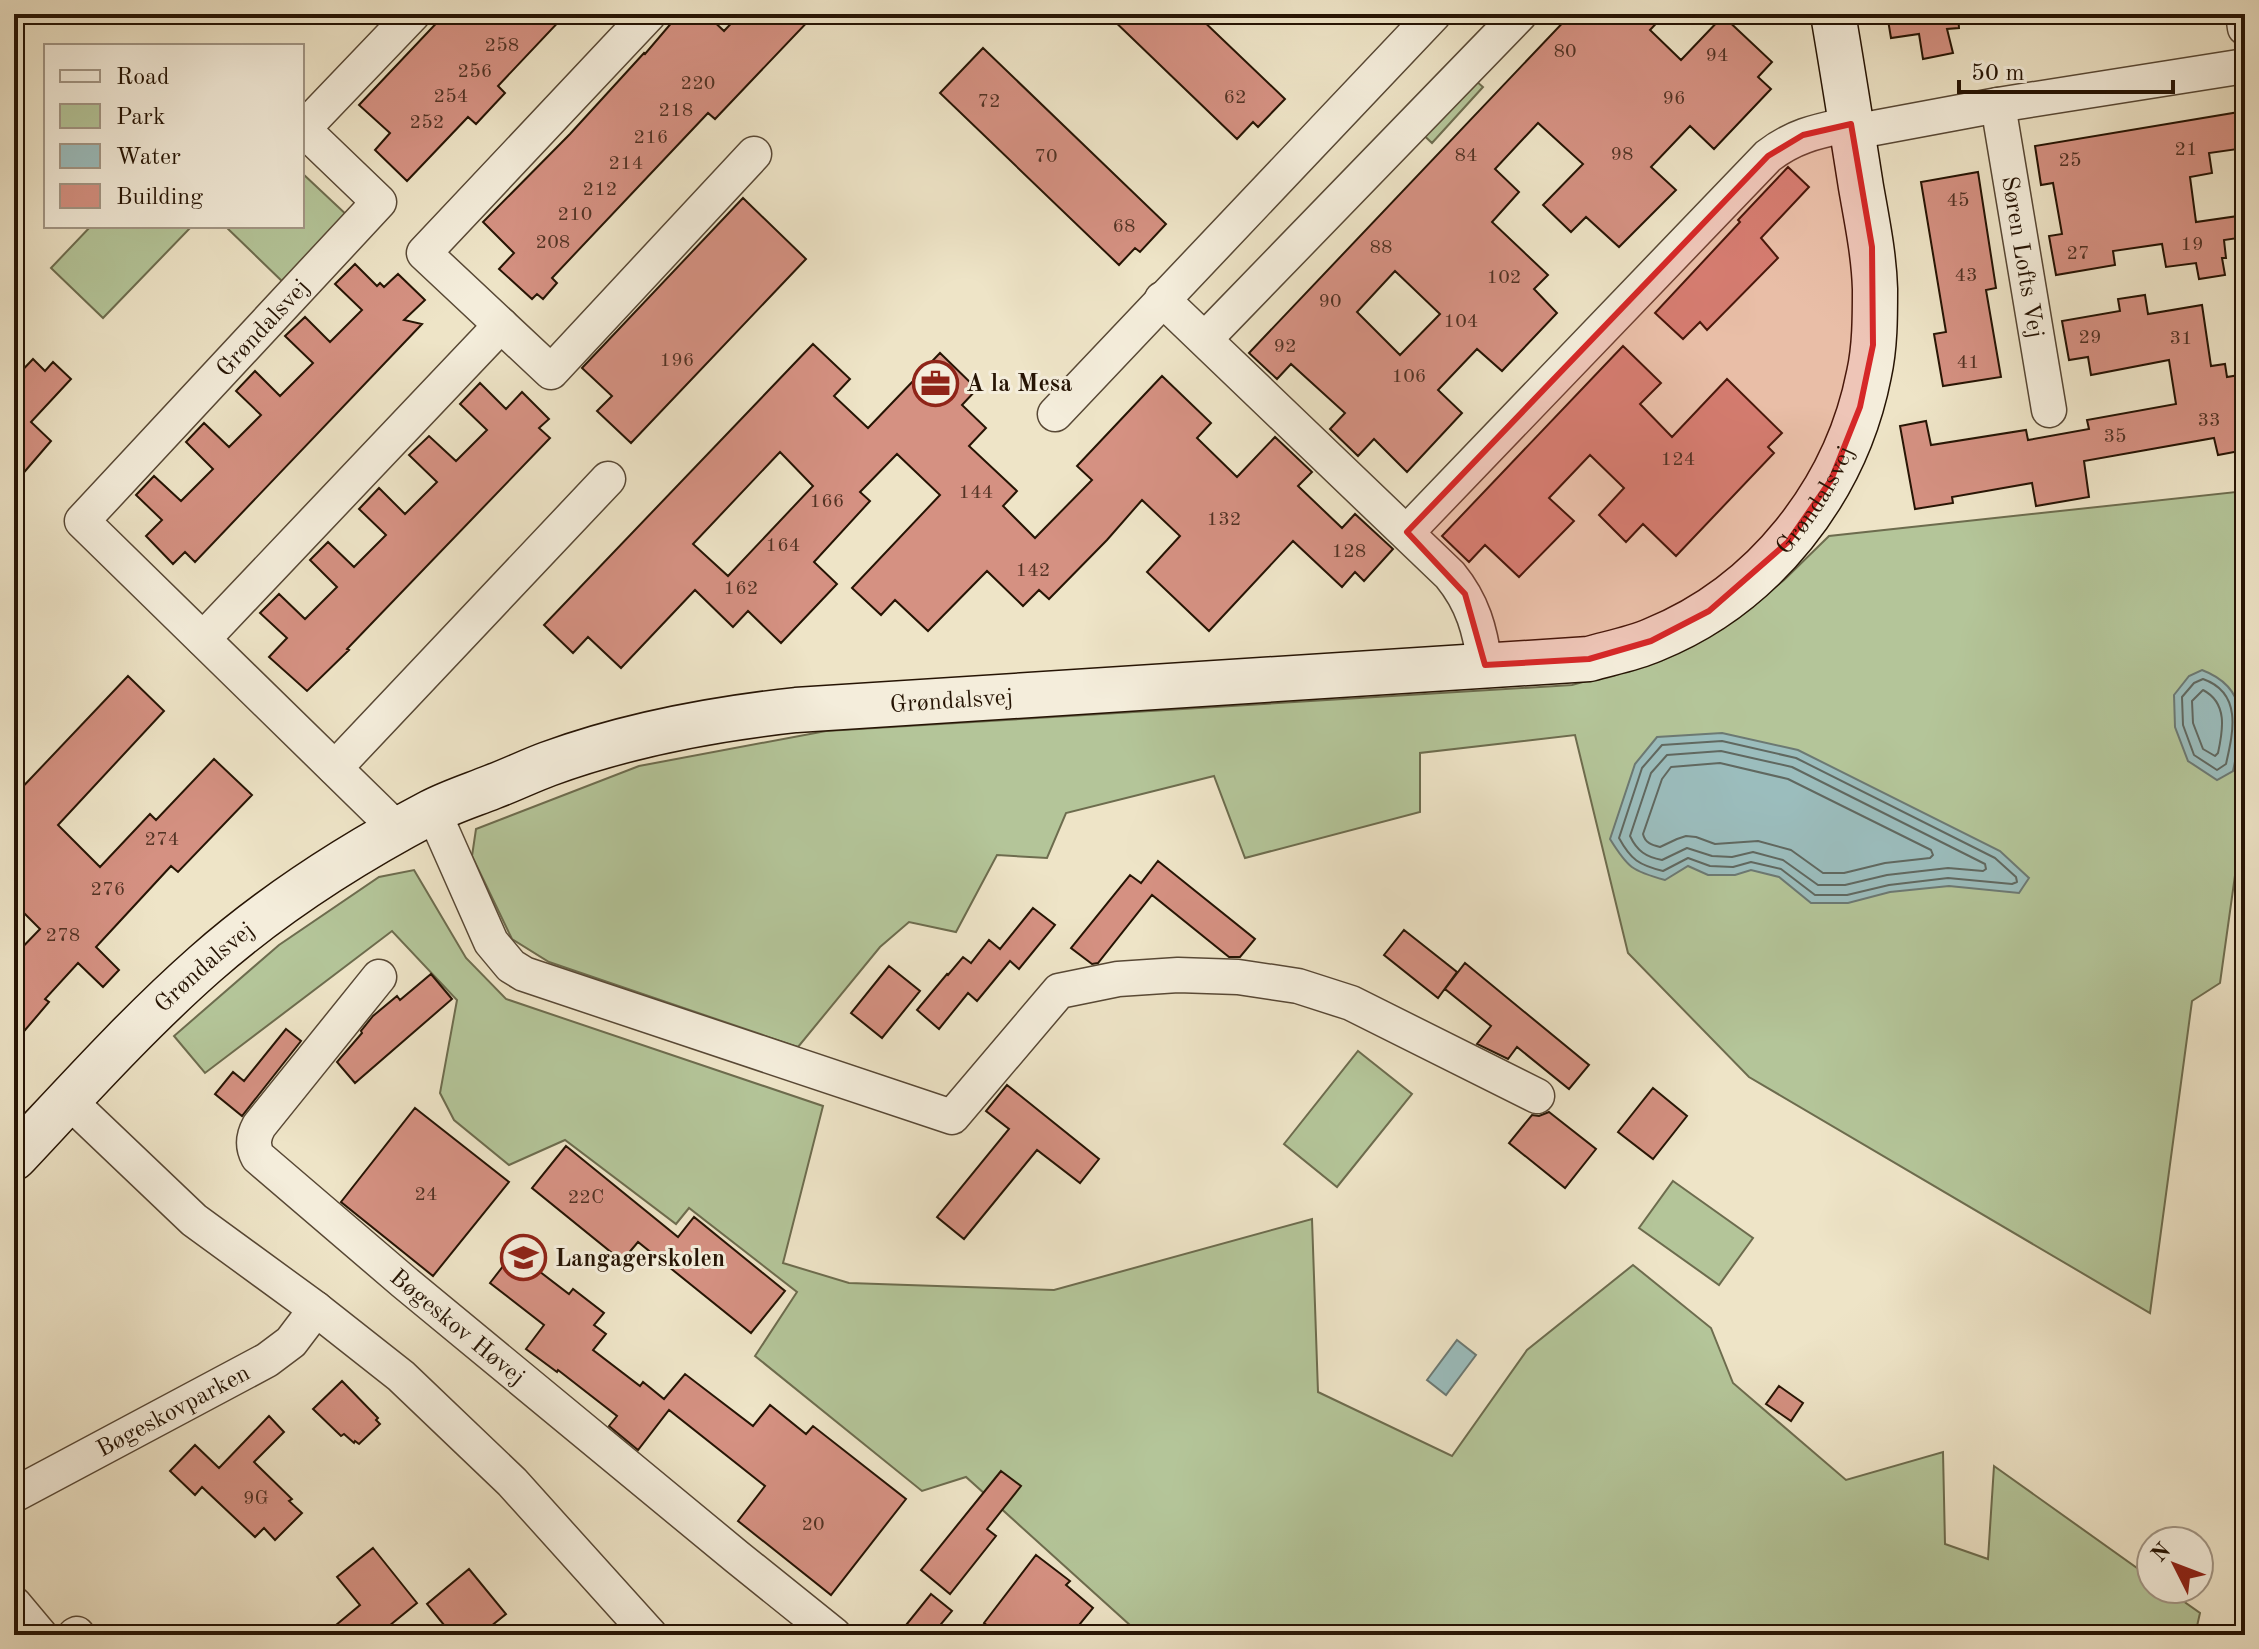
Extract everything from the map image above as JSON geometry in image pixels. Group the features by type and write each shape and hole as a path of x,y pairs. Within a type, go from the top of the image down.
{"street":[{"name":"Grøndalsvej","path":"304,128 413,14"},
{"path":"649,14 424,253 551,372 754,154"},
{"path":"1055,414 1434,14"},
{"path":"1205,339 1520,14"},
{"name":"Grøndalsvej","path":"68,1100 159,1006 228,945 354,856 416,821 550,764 615,744 740,716 857,705 1589,659 1651,641 1709,611 1761,570 1812,512 1849,442 1869,373 1875,287 1872,247 1833,14"},
{"path":"2243,14 2245,28"},
{"path":"1407,532 1768,156 1785,142 1803,135 2245,66"},
{"name":"Søren Lofts Vej","path":"1998,105 2049,410"},
{"name":"Grøndalsvej","path":"304,130 379,202 82,521 335,768 416,821 491,942 511,966 524,974 952,1117 1059,991 1118,979 1178,975 1268,981 1298,986 1342,1000 1537,1096"},
{"path":"1162,299 1450,575 1465,594 1482,644 1485,665"},
{"path":"203,639 501,325"},
{"path":"335,768 608,479"},
{"name":"Bøgeskov Høvej","path":"379,977 259,1126 253,1144 258,1157 404,1282 834,1635"},
{"path":"14,1158 68,1100 194,1220 401,1376 512,1482 650,1635"},
{"name":"Bøgeskovparken","path":"14,1495 267,1360 291,1342 316,1309"},
{"path":"14,1604 40,1635"}],"highlighted area":[{"path":"1851,124 1872,247 1873,345 1860,407 1831,480 1788,542 1709,611 1651,641 1589,659 1485,665 1465,594 1407,532 1768,156 1803,135"}],"green space":[{"path":"1468,74 1483,87 1432,143 1417,129"},
{"path":"304,175 350,218 286,285 227,228 304,228"},
{"path":"89,228 190,228 103,318 51,268"},
{"path":"2245,491 2245,804 2220,983 2192,1001 2150,1313 1749,1077 1628,953 1575,735 1420,753 1420,812 1245,858 1214,776 1066,813 1047,858 997,855 956,932 909,922 880,947 798,1047 549,962 512,939 472,856 476,829 639,766 826,731 1572,685 1659,661 1738,618 1784,580 1829,536"},
{"path":"414,870 466,958 506,999 823,1106 783,1263 849,1283 1054,1290 1312,1219 1318,1392 1452,1456 1527,1350 1633,1265 1711,1328 1733,1383 1846,1480 1943,1452 1945,1544 1988,1559 1994,1466 2135,1567 2135,1605 2189,1605 2200,1613 2195,1635 1163,1635 1131,1626 966,1477 922,1491 755,1356 797,1292 689,1208 676,1224 565,1140 509,1165 454,1120 440,1093 457,1000 392,931 205,1073 174,1036 279,945 379,877"},
{"path":"1358,1051 1412,1094 1337,1187 1284,1144"},
{"path":"1673,1181 1753,1238 1719,1285 1639,1228"}],"water":[{"path":"2202,670 2229,688 2240,712 2233,771 2217,780 2188,761 2175,727 2174,695 2189,676"},
{"path":"1722,733 1798,750 2000,851 2029,878 2019,893 1949,886 1890,892 1848,903 1811,903 1779,877 1751,870 1735,875 1708,875 1688,866 1665,880 1632,867 1610,839 1635,764 1657,737"},
{"path":"1457,1340 1476,1355 1446,1395 1427,1380"}],"building":[{"path":"445,14 566,14 498,86 505,93 476,124 468,117 407,181 375,150 390,133 359,105"},
{"path":"679,14 706,14 724,31 740,14 815,14 715,119 708,113 552,278 557,283 543,299 537,294 532,299 499,269 514,253 483,222 570,134"},
{"path":"1107,14 1196,14 1285,99 1258,127 1253,122 1237,139"},
{"path":"1571,14 1665,14 1650,30 1681,60 1723,16 1772,62 1758,77 1771,89 1714,149 1690,126 1651,167 1676,190 1619,247 1586,217 1571,232 1543,205 1583,164 1538,123 1495,169 1519,192 1492,222 1548,275 1534,289 1557,313 1502,371 1477,349 1438,390 1462,413 1407,472 1374,439 1358,456 1330,429 1345,413 1291,364 1277,379 1249,353","holes":["1395,271 1440,314 1400,355 1357,312"]},
{"path":"1887,14 1958,14 1959,28 1947,29 1953,53 1923,59 1919,34 1891,38"},
{"path":"983,48 1166,224 1140,252 1135,248 1119,265 940,93"},
{"path":"2245,111 2245,148 2209,153 2212,173 2190,177 2196,222 2245,215 2245,237 2224,240 2226,258 2222,258 2225,275 2199,279 2196,263 2166,267 2162,244 2113,251 2115,265 2056,275 2049,236 2062,234 2053,183 2041,185 2035,146"},
{"path":"1788,167 1809,187 1761,238 1778,258 1707,330 1700,322 1683,339 1655,313"},
{"path":"1978,172 1996,288 1986,290 2001,377 1943,386 1934,334 1946,332 1921,182"},
{"path":"743,198 806,259 631,443 597,411 612,396 582,368"},
{"path":"355,264 377,286 380,283 384,287 398,274 425,300 404,320 422,324 195,562 185,552 173,564 146,536 162,520 136,495 154,476 181,501 213,469 186,442 204,423 229,447 261,415 236,391 255,371 280,396 313,363 285,336 305,317 330,342 362,310 335,284"},
{"path":"2145,295 2148,314 2202,305 2211,366 2225,364 2227,377 2245,374 2245,450 2218,455 2214,438 2084,461 2089,497 2036,506 2032,483 1952,497 1953,503 1915,509 1900,426 1926,421 1931,445 2026,430 2028,440 2089,429 2087,420 2176,404 2169,360 2091,375 2088,357 2069,360 2062,321 2120,311 2118,299"},
{"path":"813,344 850,379 834,396 868,428 940,353 977,389 962,405 986,428 969,446 1017,491 1003,506 1035,538 1092,480 1077,466 1162,376 1211,423 1197,438 1237,477 1275,437 1312,472 1298,486 1342,528 1355,514 1393,549 1364,581 1355,572 1342,587 1293,541 1209,631 1147,572 1180,536 1142,500 1049,599 1039,590 1023,606 987,571 928,631 895,600 881,615 852,588 940,495 897,454 860,492 870,501 814,562 837,584 781,643 748,611 733,627 695,590 621,668 588,637 573,653 544,625","holes":["780,452 813,486 728,576 693,544"]},
{"path":"1623,346 1661,383 1640,404 1672,437 1727,379 1782,433 1768,447 1774,453 1676,556 1643,524 1626,542 1599,515 1624,488 1590,455 1549,498 1574,521 1519,577 1485,545 1469,562 1442,536"},
{"path":"33,359 45,371 53,362 71,379 31,422 51,441 14,484 14,379"},
{"path":"480,383 506,409 522,392 549,419 539,428 550,438 307,691 269,657 287,638 260,613 279,594 305,619 337,587 310,560 328,542 354,567 386,535 359,509 379,488 405,514 437,482 409,455 429,436 456,461 487,430 460,404"},
{"path":"128,676 164,711 58,825 100,867 150,814 156,820 214,759 252,795 178,872 171,866 96,947 119,970 103,987 78,963 45,999 49,1002 14,1043 14,956 40,929 14,903 14,796"},
{"path":"1158,861 1255,939 1240,957 1229,957 1152,895 1098,963 1092,964 1071,948 1130,875 1141,883"},
{"path":"1033,908 1055,925 1019,969 1010,961 977,1001 968,993 939,1029 917,1010 963,957 971,963 989,940 1000,949"},
{"path":"1404,930 1457,972 1438,998 1384,955"},
{"path":"1465,963 1589,1065 1569,1089 1517,1047 1508,1059 1477,1044 1491,1026 1445,989"},
{"path":"889,966 920,991 882,1038 851,1013"},
{"path":"431,974 452,999 355,1083 337,1062 373,1016 397,996 400,1000"},
{"path":"286,1029 301,1041 242,1116 215,1094 233,1072 244,1081"},
{"path":"1007,1085 1099,1159 1080,1183 1037,1150 964,1239 937,1217 1009,1129 986,1111"},
{"path":"1653,1088 1687,1116 1653,1159 1618,1132"},
{"path":"415,1108 509,1182 433,1276 341,1202"},
{"path":"1549,1112 1596,1149 1565,1188 1509,1143 1532,1115"},
{"path":"566,1146 678,1237 694,1217 785,1291 751,1333 638,1242 622,1261 532,1188"},
{"path":"514,1252 569,1294 573,1289 604,1313 594,1325 606,1334 593,1350 640,1386 643,1382 664,1399 685,1374 753,1426 770,1405 806,1434 813,1426 906,1499 831,1595 738,1521 765,1486 669,1410 638,1450 609,1426 617,1416 526,1349 544,1325 490,1283"},
{"path":"342,1381 378,1418 376,1420 380,1424 359,1444 344,1434 341,1436 313,1409"},
{"path":"1779,1386 1803,1403 1791,1421 1766,1404"},
{"path":"269,1416 284,1432 254,1462 302,1513 275,1540 264,1528 255,1537 202,1487 195,1495 170,1471 195,1445 219,1468"},
{"path":"1001,1471 1021,1486 987,1529 996,1536 950,1594 921,1570"},
{"path":"373,1548 417,1603 378,1635 324,1635 360,1605 337,1577"},
{"path":"1036,1555 1070,1581 1066,1585 1093,1608 1071,1635 1000,1635 984,1623"},
{"path":"469,1569 506,1614 480,1635 452,1635 427,1604"},
{"path":"931,1594 952,1611 932,1635 898,1635"}],"place":[{"name":"A la Mesa","path":"935,383"},
{"name":"Langagerskolen","path":"524,1258"}]}
